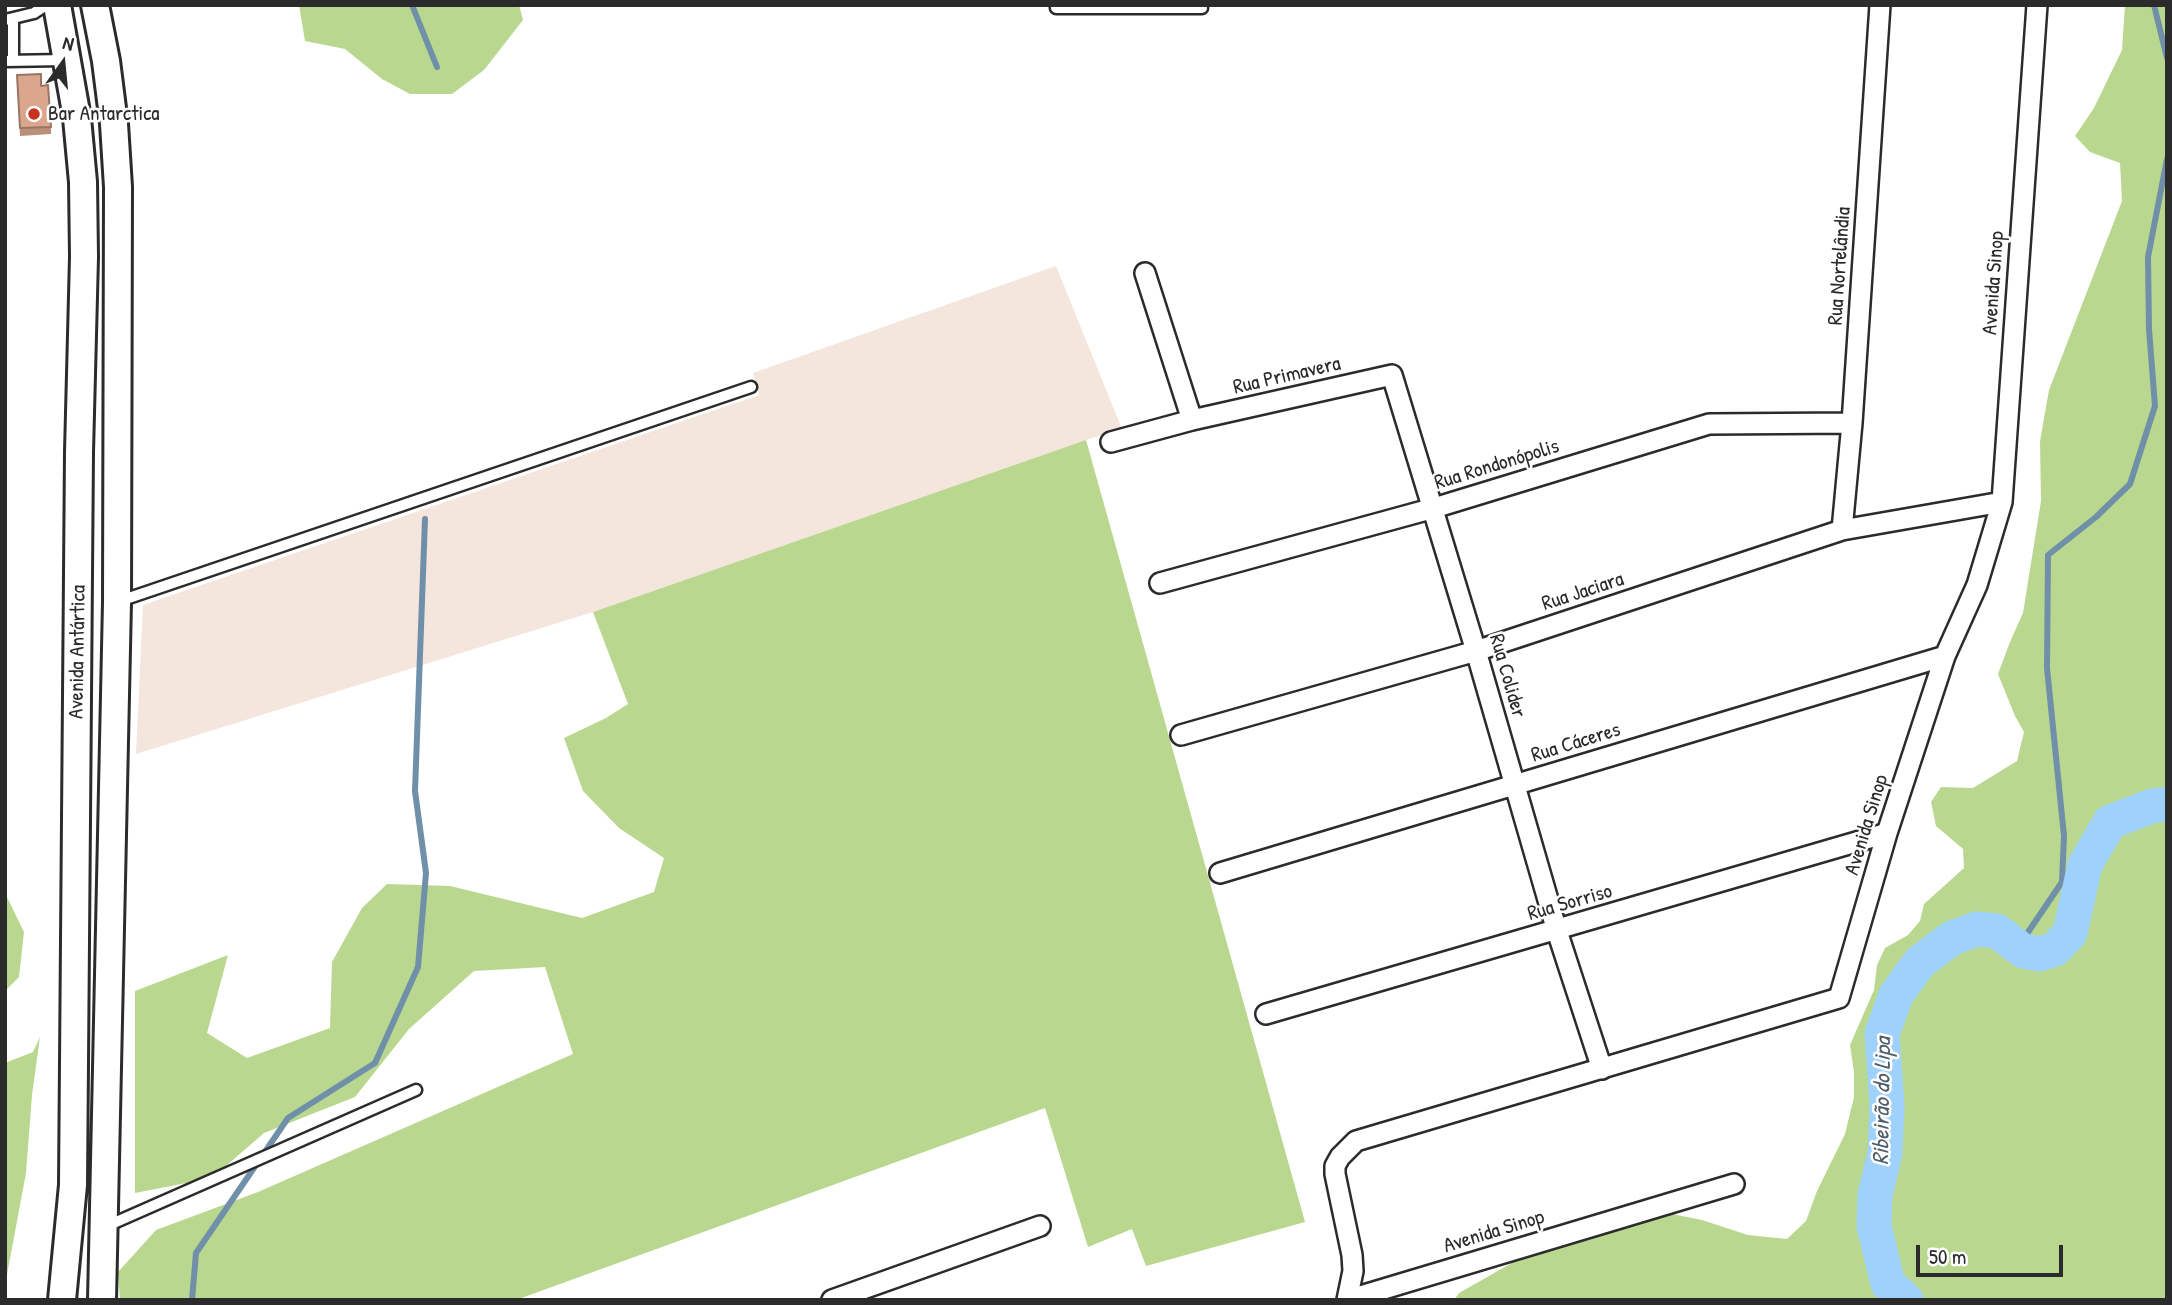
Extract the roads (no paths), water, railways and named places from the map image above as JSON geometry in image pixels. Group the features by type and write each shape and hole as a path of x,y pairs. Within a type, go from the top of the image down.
{"main road":[{"name":"Avenida Antártica","path":"57,5 77,118 83,182 84,257 79,452 72,1185 62,1300"},
{"name":"Avenida Antártica","path":"95,5 114,124 117,173 117,602 102,1300"},
{"path":"67,60 78,79 107,163 117,173"}],"street":[{"name":"Rua Nortelândia","path":"1842,530 1852,423 1880,5"},
{"name":"Avenida Sinop","path":"1734,1184 1347,1300 1353,1271 1352,1255 1335,1166 1345,1150 1356,1141 1839,998 1887,833 1945,656 1977,584 2002,502 2036,5"},
{"path":"1145,273 1192,420"},
{"name":"Rua Primavera","path":"1111,442 1192,420 1392,375"},
{"name":"Rua Colider","path":"1392,375 1434,508 1556,931 1602,1069"},
{"name":"Rua Rondonópolis","path":"1160,583 1434,508 1709,424 1852,423"},
{"name":"Rua Jaciara","path":"1181,735 1476,651 1842,530 2002,502"},
{"name":"Rua Cáceres","path":"1220,873 1945,656"},
{"name":"Rua Sorriso","path":"1266,1014 1887,833"},
{"path":"832,1300 1040,1226"}],"lane":[{"path":"46,5 34,13 9,20 9,61 67,60"},
{"path":"1056,5 1056,8 1202,8"},
{"path":"117,602 751,387"},
{"path":"103,1228 416,1090"}],"waterway":[{"path":"412,5 437,67"},
{"path":"2154,5 2167,58"},
{"path":"2018,947 2062,882 2064,836 2047,668 2048,555 2096,517 2130,484 2155,406 2149,329 2148,257 2167,159"},
{"path":"192,1300 196,1253 288,1118 375,1063 418,967 426,873 415,791 425,519"},
{"name":"Ribeirão do Lipa","path":"1906,1300 1888,1284 1874,1226 1875,1195 1885,1153 1887,1106 1882,1034 1896,995 1920,962 1952,938 1977,929 1997,931 2023,951 2040,954 2055,949 2070,933 2085,865 2110,822 2152,806 2167,804"}],"place":[{"name":"Bar Antarctica","path":"34,114"}]}
